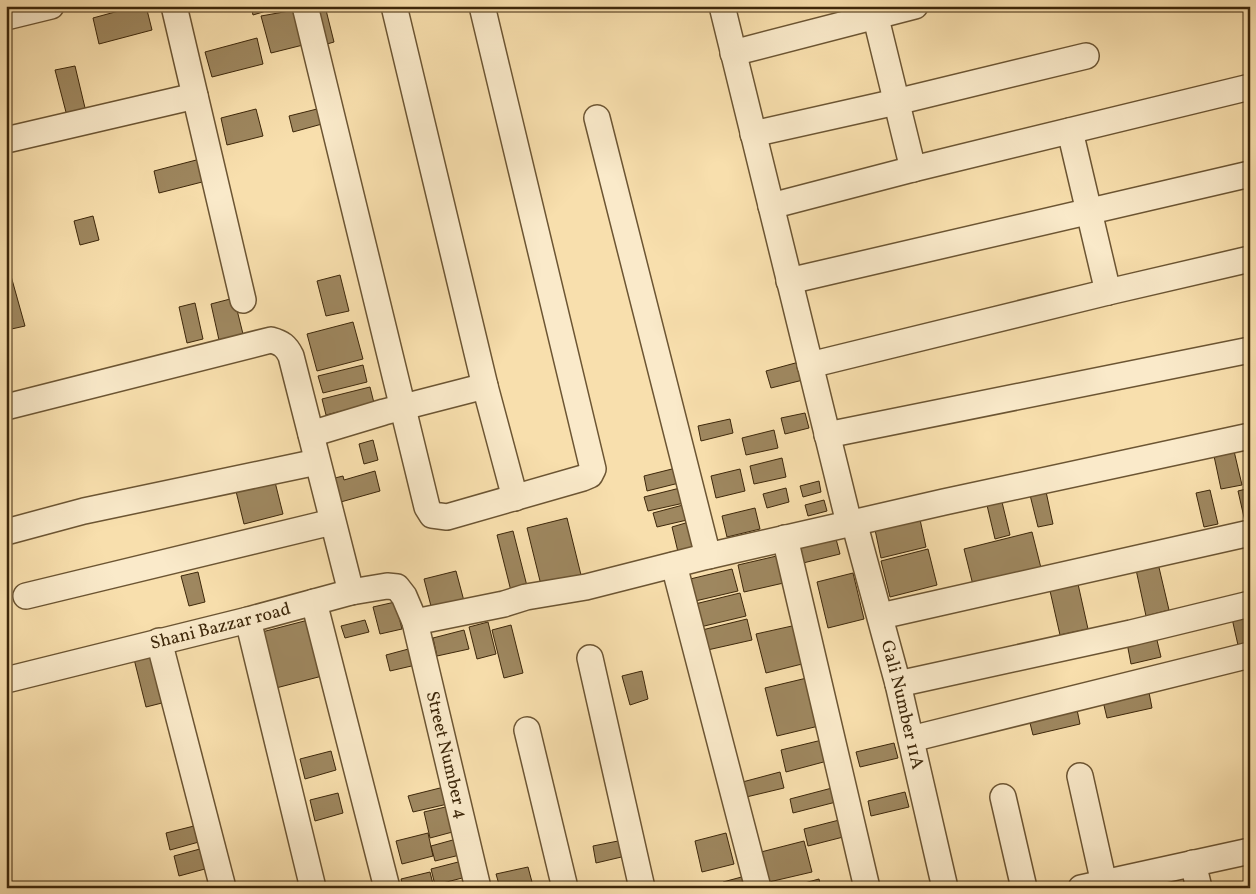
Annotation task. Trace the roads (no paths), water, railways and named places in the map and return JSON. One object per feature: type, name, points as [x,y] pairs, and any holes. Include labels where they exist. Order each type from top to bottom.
[{"type":"street","points":[[6,17],[52,6]]},
{"type":"street","points":[[174,6],[243,300]]},
{"type":"street","points":[[305,6],[427,507],[432,515],[448,517],[583,478],[590,475],[593,469],[482,6]]},
{"type":"street","points":[[394,6],[485,386],[515,498]]},
{"type":"street","name":"Gali Number 11A","points":[[722,6],[827,434],[881,616],[945,888]]},
{"type":"street","points":[[733,53],[874,12],[915,6]]},
{"type":"street","points":[[874,12],[913,169]]},
{"type":"street","points":[[754,134],[1086,56]]},
{"type":"street","points":[[771,206],[913,169],[1250,87]]},
{"type":"street","points":[[6,140],[195,96]]},
{"type":"street","points":[[597,118],[708,556]]},
{"type":"street","points":[[1070,131],[1087,211],[1108,292]]},
{"type":"street","points":[[789,281],[1250,174]]},
{"type":"street","points":[[810,365],[1250,259]]},
{"type":"street","points":[[6,407],[271,340],[281,343],[287,349],[311,434],[351,592]]},
{"type":"street","points":[[827,434],[1250,350]]},
{"type":"street","points":[[311,434],[384,412],[485,386]]},
{"type":"street","points":[[415,622],[504,604],[526,597],[586,586],[785,538],[1250,436]]},
{"type":"street","points":[[6,532],[84,511],[317,462]]},
{"type":"street","points":[[26,596],[332,522]]},
{"type":"street","points":[[881,616],[1250,533]]},
{"type":"street","points":[[785,538],[867,888]]},
{"type":"street","points":[[674,564],[758,888]]},
{"type":"street","name":"Shani Bazzar road","points":[[6,680],[248,620],[351,592],[387,586],[397,587],[404,596],[415,622]]},
{"type":"street","points":[[314,602],[387,888]]},
{"type":"street","points":[[898,684],[1131,633],[1250,604]]},
{"type":"street","points":[[248,620],[313,888]]},
{"type":"street","name":"Street Number 4","points":[[415,622],[478,888]]},
{"type":"street","points":[[159,641],[223,888]]},
{"type":"street","points":[[911,739],[1250,655]]},
{"type":"street","points":[[590,658],[642,888]]},
{"type":"street","points":[[527,730],[565,888]]},
{"type":"street","points":[[1080,776],[1097,886],[1250,851]]},
{"type":"street","points":[[1003,797],[1024,888]]},
{"type":"street","points":[[1193,863],[1199,888]]}]
